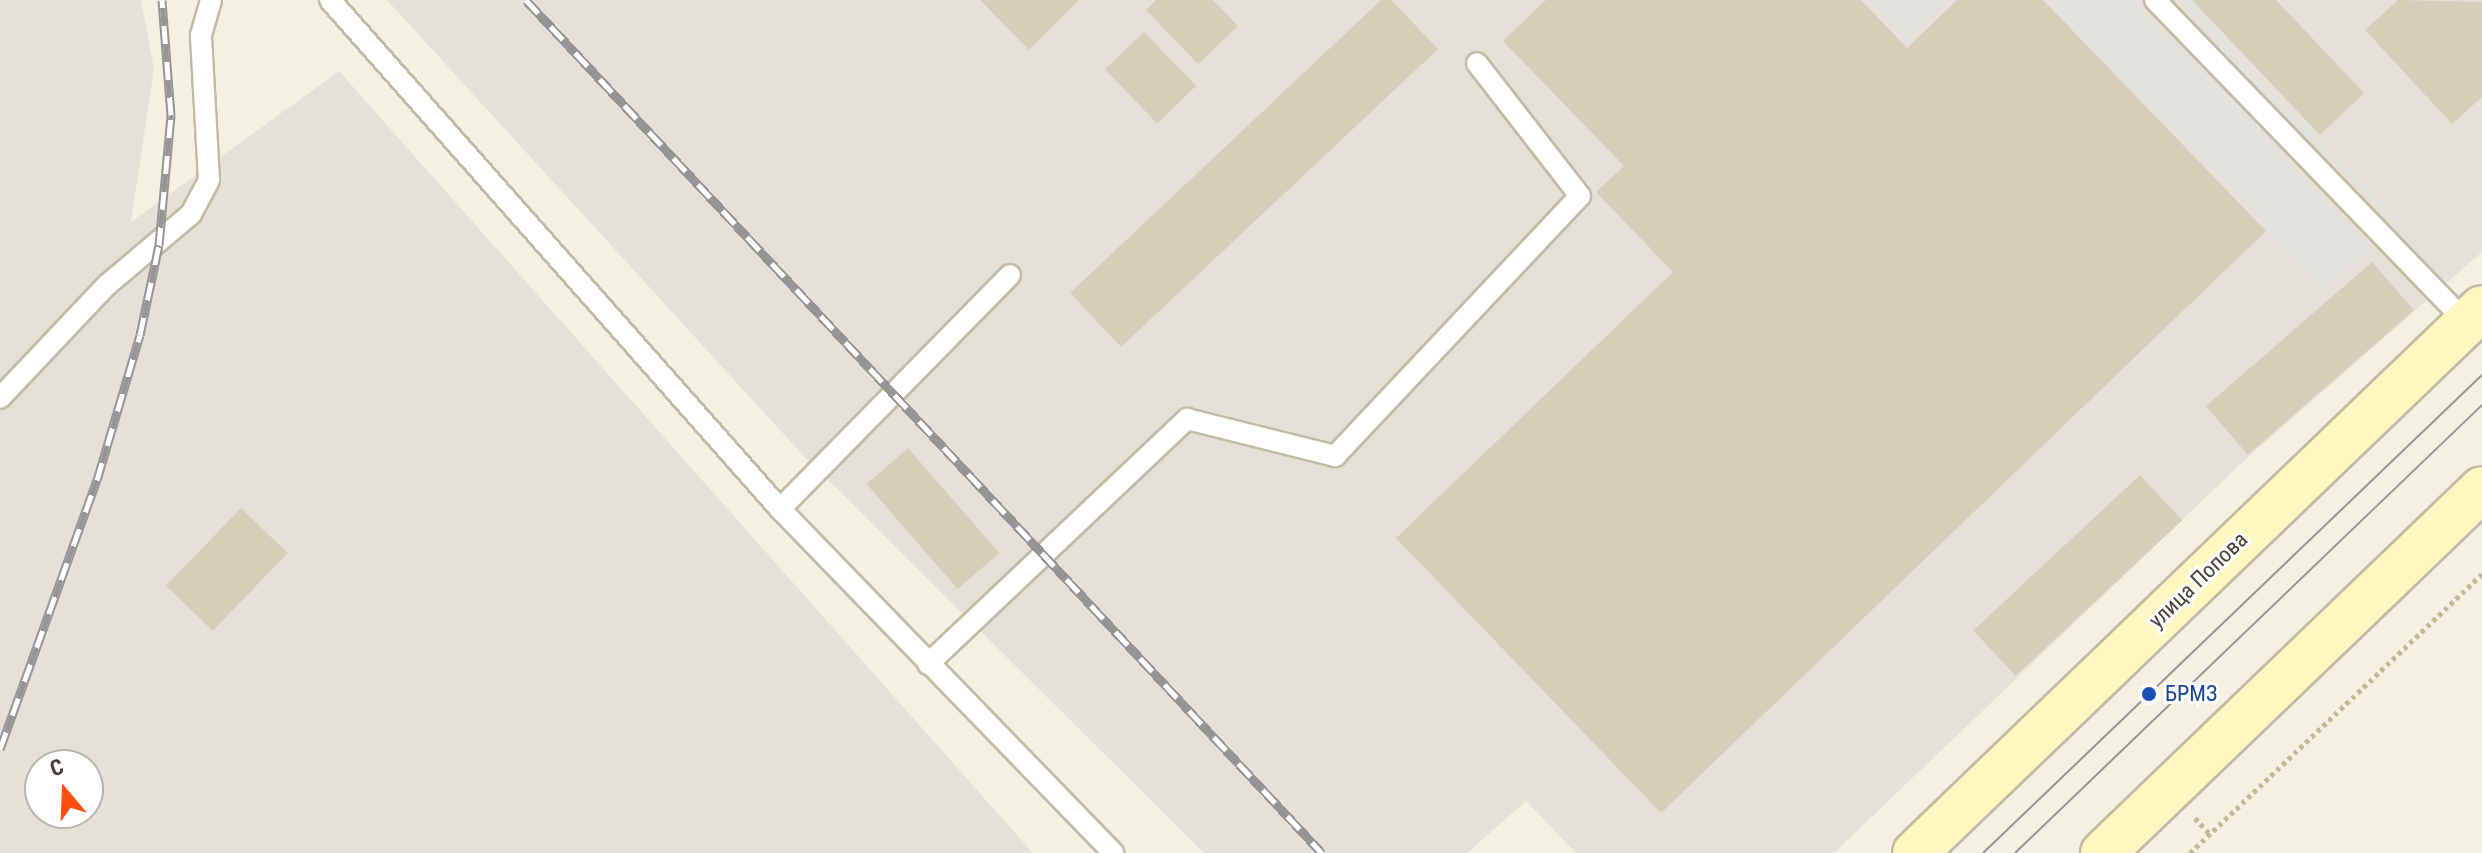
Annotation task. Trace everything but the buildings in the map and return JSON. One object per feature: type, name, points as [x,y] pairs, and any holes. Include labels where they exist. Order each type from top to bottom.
[{"type":"main road","name":"улица Попова","points":[[1915,853],[2474,315]]},
{"type":"main road","points":[[2103,853],[2482,489]]},
{"type":"lane","points":[[0,398],[107,285],[191,214],[209,180],[201,35],[211,0]]},
{"type":"lane","points":[[330,0],[780,509],[1113,853]]},
{"type":"lane","points":[[2155,0],[2474,315]]},
{"type":"lane","points":[[928,664],[1187,419],[1335,456],[1580,196],[1477,63]]},
{"type":"lane","points":[[780,509],[1010,275]]},
{"type":"path","points":[[2190,853],[2482,574]]},
{"type":"shaded area","points":[[0,0],[141,0],[154,69],[131,222],[339,71],[1033,853],[0,853]]},
{"type":"shaded area","points":[[387,0],[2482,0],[2482,252],[2249,456],[1834,853],[1576,853],[1526,801],[1467,853],[1204,853],[799,451]]},
{"type":"shaded area","points":[[1861,0],[1957,0],[1907,48]]},
{"type":"shaded area","points":[[2043,0],[2192,0],[2402,223],[2322,294]]},
{"type":"tram line","points":[[1983,853],[2482,375]]},
{"type":"tram line","points":[[2015,853],[2482,405]]},
{"type":"railway","points":[[0,749],[97,480],[140,335],[159,245],[171,115],[162,0]]},
{"type":"railway","points":[[526,0],[1322,853]]},
{"type":"place","name":"БРМЗ","points":[[2149,694]]}]
